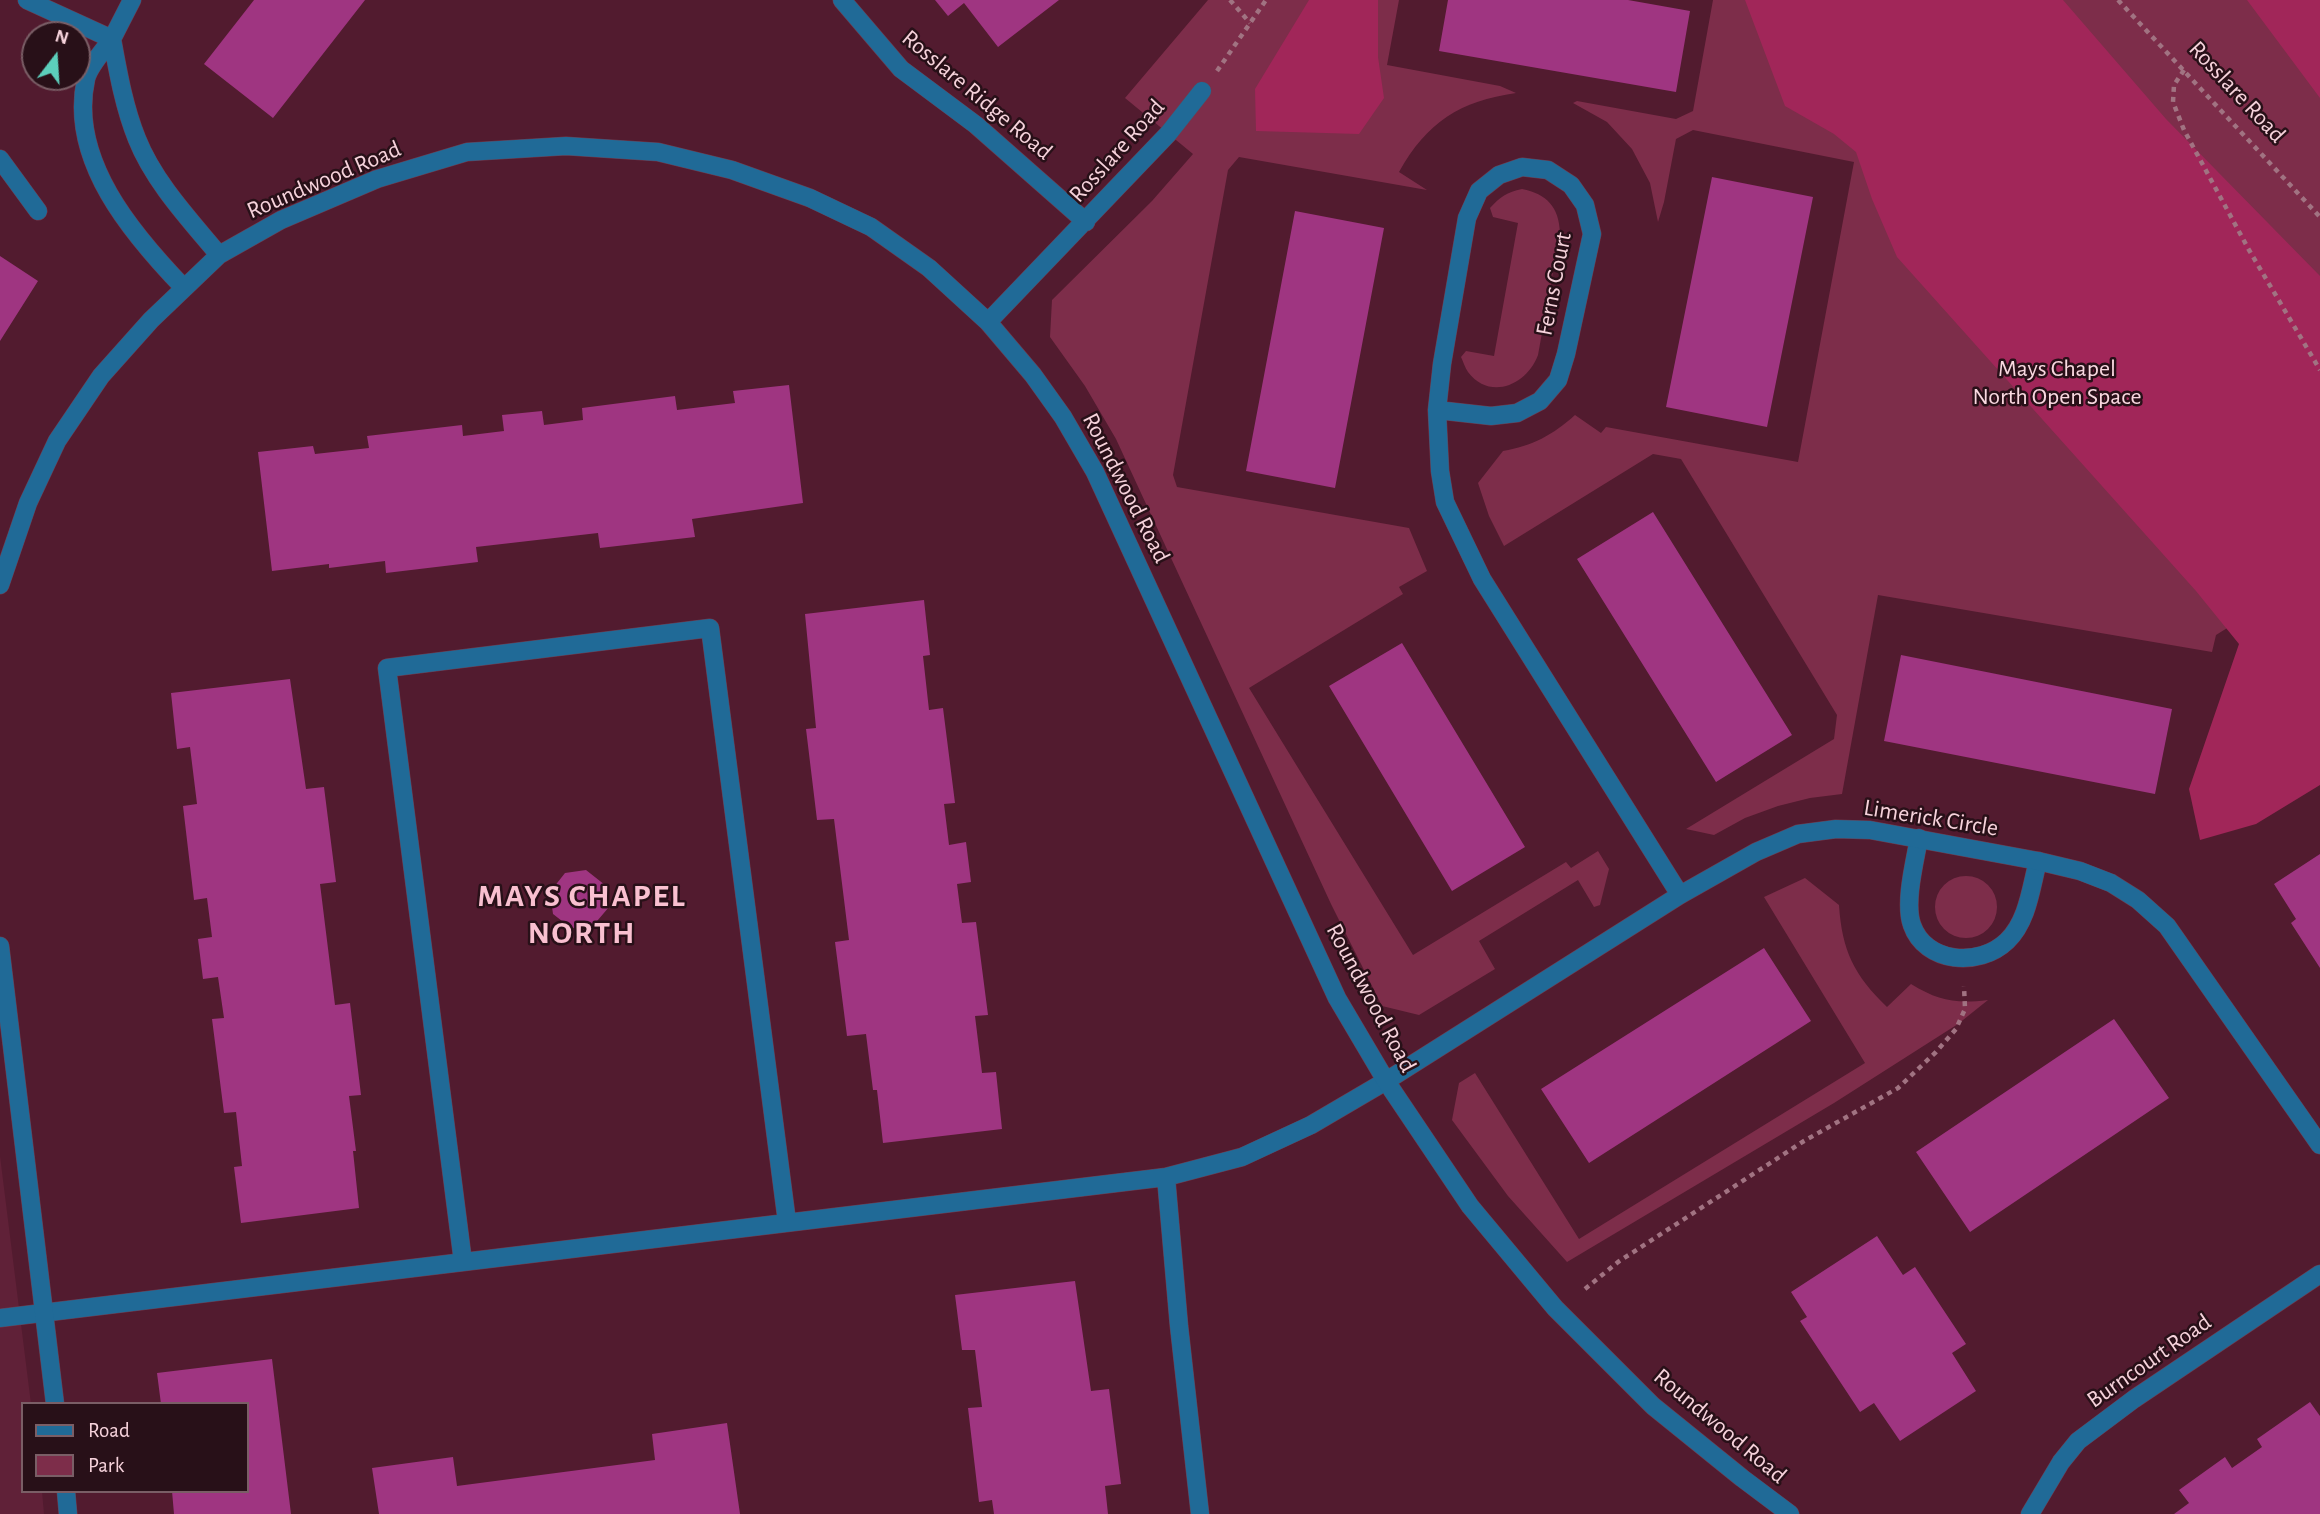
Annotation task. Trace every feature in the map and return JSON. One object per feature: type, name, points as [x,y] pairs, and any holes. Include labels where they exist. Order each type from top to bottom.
[{"type":"street","points":[[27,0],[112,39]]},
{"type":"street","points":[[132,0],[112,39],[86,77],[83,111],[87,141],[99,173],[118,209],[154,257],[184,288]]},
{"type":"street","name":"Rosslare Ridge Road","points":[[842,0],[901,69],[976,125],[1086,222]]},
{"type":"street","points":[[112,39],[121,85],[138,141],[158,177],[219,255]]},
{"type":"street","name":"Rosslare Road","points":[[988,322],[1168,134],[1202,92]]},
{"type":"street","name":"Roundwood Road","points":[[0,585],[28,503],[57,441],[101,376],[151,320],[219,255],[281,220],[377,179],[467,152],[566,146],[658,152],[732,170],[810,198],[871,227],[929,268],[988,322],[1033,375],[1063,417],[1095,472],[1337,998],[1386,1081],[1469,1206],[1555,1308],[1653,1406],[1790,1514]]},
{"type":"street","points":[[0,159],[38,211]]},
{"type":"street","name":"Ferns Court","points":[[1437,410],[1490,416],[1517,413],[1540,401],[1558,380],[1592,233],[1585,205],[1571,185],[1548,170],[1522,167],[1499,175],[1479,191],[1467,218],[1442,364],[1437,410],[1440,471],[1445,502],[1482,579],[1680,895]]},
{"type":"street","points":[[463,1262],[387,668],[710,628],[787,1222]]},
{"type":"street","name":"Limerick Circle","points":[[0,1318],[1166,1177],[1242,1157],[1311,1125],[1386,1081],[1680,895],[1756,852],[1798,834],[1836,828],[1919,838],[2080,871],[2111,883],[2138,900],[2167,926],[2320,1144]]},
{"type":"street","points":[[1919,838],[1910,900],[1911,922],[1920,942],[1939,954],[1963,959],[1986,954],[2007,941],[2024,916],[2038,861]]},
{"type":"street","points":[[0,946],[55,1402]]},
{"type":"street","points":[[1166,1177],[1200,1514]]},
{"type":"street","name":"Burncourt Road","points":[[2030,1514],[2061,1462],[2078,1441],[2134,1399],[2320,1274]]},
{"type":"street","points":[[66,1493],[68,1514]]},
{"type":"path","points":[[1230,0],[1250,23]]},
{"type":"path","points":[[1202,92],[1266,0]]},
{"type":"path","name":"Rosslare Road","points":[[2118,0],[2320,216]]},
{"type":"path","points":[[2184,70],[2174,85],[2173,102],[2183,131],[2320,370]]},
{"type":"path","points":[[1585,1289],[1618,1262],[1804,1141],[1898,1088],[1956,1030],[1965,1009],[1963,959]]},
{"type":"shaded area","points":[[0,1156],[31,1402],[21,1402],[21,1493],[42,1493],[44,1514],[0,1514]]},
{"type":"green space","points":[[1208,0],[1399,0],[1387,65],[1500,86],[1516,93],[1462,108],[1434,127],[1421,140],[1399,172],[1427,190],[1239,157],[1228,170],[1173,475],[1177,487],[1409,528],[1427,571],[1399,587],[1403,594],[1249,688],[1413,955],[1566,862],[1571,868],[1598,851],[1609,869],[1600,905],[1594,907],[1578,880],[1479,941],[1495,969],[1419,1015],[1382,1006],[1331,904],[1116,439],[1085,386],[1050,337],[1052,300],[1152,201],[1193,154],[1125,98]]},
{"type":"green space","points":[[1309,0],[1378,0],[1378,57],[1384,98],[1359,134],[1256,131],[1255,89]]},
{"type":"green space","name":"Mays Chapel North Open Space","points":[[1713,0],[2320,0],[2320,570],[2216,635],[2212,652],[1878,595],[1842,794],[1778,806],[1745,818],[1714,835],[1686,829],[1834,739],[1837,715],[1681,459],[1653,454],[1504,546],[1489,516],[1478,483],[1503,451],[1542,439],[1575,415],[1601,433],[1606,427],[1798,462],[1854,162],[1693,130],[1676,139],[1658,222],[1650,183],[1632,149],[1607,122],[1573,103],[1577,101],[1676,119],[1693,111]]},
{"type":"green space","name":"Mays Chapel North Open Space","points":[[1745,0],[2063,0],[2166,119],[2320,276],[2320,785],[2256,824],[2200,840],[2189,789],[2239,644],[2196,591],[1897,257],[1872,199],[1856,152],[1834,134],[1785,106]]},
{"type":"green space","points":[[2247,0],[2320,0],[2320,98]]},
{"type":"green space","points":[[1522,189],[1538,194],[1550,203],[1557,216],[1560,233],[1538,355],[1533,366],[1517,381],[1507,386],[1487,386],[1468,372],[1461,357],[1466,351],[1494,356],[1518,223],[1493,217],[1490,208],[1504,196]]},
{"type":"green space","points":[[1966,876],[1978,878],[1988,885],[1995,895],[1995,919],[1988,929],[1978,936],[1966,938],[1954,936],[1944,929],[1937,919],[1935,907],[1937,895],[1944,885],[1954,878]]},
{"type":"green space","points":[[1805,878],[1839,905],[1843,936],[1852,961],[1866,984],[1887,1007],[1911,984],[1948,1000],[1988,1000],[1958,1024],[1834,1103],[1567,1262],[1508,1196],[1452,1120],[1459,1083],[1475,1073],[1579,1239],[1865,1063],[1764,897]]},
{"type":"building","points":[[254,0],[365,0],[273,118],[204,64]]},
{"type":"building","points":[[935,0],[1059,0],[998,47],[964,3],[948,16]]},
{"type":"building","points":[[1448,0],[1628,0],[1690,11],[1676,92],[1439,51]]},
{"type":"building","points":[[1712,177],[1813,197],[1767,427],[1666,407]]},
{"type":"building","points":[[1295,211],[1384,228],[1335,488],[1246,471]]},
{"type":"building","points":[[0,256],[38,281],[0,341]]},
{"type":"building","points":[[789,385],[803,503],[692,519],[695,537],[600,548],[598,533],[476,547],[478,562],[386,573],[385,561],[272,571],[258,452],[313,446],[315,454],[369,448],[367,436],[462,425],[463,436],[504,431],[502,415],[542,411],[544,425],[583,420],[582,408],[675,396],[677,410],[735,403],[733,391]]},
{"type":"building","points":[[1653,512],[1792,735],[1716,782],[1577,559]]},
{"type":"building","points":[[924,600],[930,655],[923,656],[929,710],[943,708],[955,803],[944,804],[949,845],[966,842],[971,882],[957,884],[962,923],[976,922],[988,1015],[975,1016],[982,1073],[996,1072],[1002,1129],[883,1143],[877,1090],[873,1090],[866,1034],[847,1036],[835,942],[849,940],[834,819],[817,820],[806,729],[816,728],[805,614]]},
{"type":"building","points":[[1402,643],[1525,847],[1452,891],[1329,686]]},
{"type":"building","points":[[1901,655],[2172,709],[2155,794],[1884,741]]},
{"type":"building","points":[[290,679],[306,789],[324,787],[336,882],[320,884],[335,1005],[350,1003],[361,1095],[349,1096],[359,1208],[241,1223],[234,1167],[242,1166],[236,1112],[224,1113],[212,1019],[224,1018],[218,977],[203,979],[198,939],[212,937],[207,898],[194,900],[183,806],[197,804],[190,747],[177,749],[171,693]]},
{"type":"building","points":[[2320,854],[2320,968],[2291,923],[2296,919],[2274,884]]},
{"type":"building","points":[[586,870],[605,885],[609,907],[592,927],[571,928],[553,914],[550,892],[565,873]]},
{"type":"building","points":[[1764,948],[1811,1021],[1589,1163],[1541,1089]]},
{"type":"building","points":[[2114,1019],[2169,1098],[1970,1232],[1916,1152]]},
{"type":"building","points":[[1877,1236],[1903,1275],[1915,1267],[1966,1344],[1952,1353],[1976,1391],[1900,1441],[1874,1403],[1860,1412],[1800,1321],[1807,1317],[1791,1292]]},
{"type":"building","points":[[1075,1281],[1091,1391],[1109,1389],[1121,1484],[1105,1486],[1108,1514],[994,1514],[992,1500],[979,1502],[968,1408],[982,1407],[975,1350],[962,1350],[955,1295]]},
{"type":"building","points":[[272,1359],[291,1514],[174,1514],[172,1493],[248,1493],[248,1402],[161,1402],[157,1373]]},
{"type":"building","points":[[2310,1402],[2320,1416],[2320,1514],[2174,1514],[2189,1503],[2179,1490],[2225,1457],[2232,1468],[2262,1447],[2257,1439]]},
{"type":"building","points":[[727,1423],[740,1514],[379,1514],[372,1468],[453,1457],[457,1486],[655,1460],[652,1434]]},
{"type":"district","name":"MAYS CHAPEL NORTH","points":[[582,914]]}]
